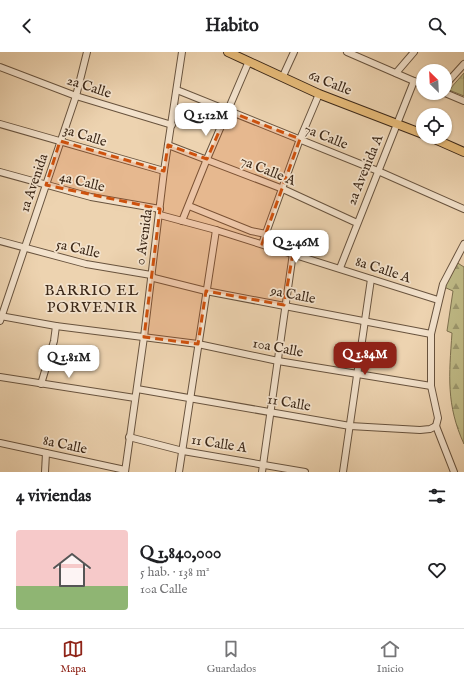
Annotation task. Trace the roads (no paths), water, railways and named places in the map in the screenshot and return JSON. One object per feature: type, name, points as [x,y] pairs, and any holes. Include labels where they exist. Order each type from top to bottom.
[{"type":"main road","name":"6a Calle","points":[[228,52],[283,76],[319,94],[416,131]]},
{"type":"main road","points":[[446,144],[464,152]]},
{"type":"street","name":"1a Avenida","points":[[1,318],[76,96],[87,52]]},
{"type":"street","name":"0 Avenida","points":[[125,471],[144,337],[164,171],[182,52]]},
{"type":"street","points":[[283,76],[294,52]]},
{"type":"street","points":[[348,52],[414,81]]},
{"type":"street","points":[[396,73],[414,52]]},
{"type":"street","points":[[182,221],[249,62]]},
{"type":"street","points":[[452,77],[464,64]]},
{"type":"street","name":"2a Calle","points":[[0,67],[76,96],[172,126]]},
{"type":"street","name":"2a Avenida A","points":[[340,268],[414,81]]},
{"type":"street","name":"7a Calle","points":[[177,90],[378,171],[464,209]]},
{"type":"street","points":[[262,244],[283,190],[300,139],[319,94]]},
{"type":"street","points":[[452,96],[464,102]]},
{"type":"street","name":"3a Calle","points":[[0,124],[164,171]]},
{"type":"street","name":"7a Calle A","points":[[168,144],[283,190],[357,223]]},
{"type":"street","name":"4a Calle","points":[[0,173],[160,212]]},
{"type":"street","points":[[189,206],[252,231],[266,234]]},
{"type":"street","name":"8a Calle A","points":[[160,212],[182,221],[293,253],[438,300]]},
{"type":"street","points":[[179,472],[192,398],[198,344],[216,230]]},
{"type":"street","name":"5a Calle","points":[[0,241],[86,264],[151,275]]},
{"type":"street","points":[[454,472],[436,426],[438,418],[431,386],[431,334],[443,284],[464,244]]},
{"type":"street","points":[[262,472],[278,361],[284,305],[293,253]]},
{"type":"street","name":"9a Calle","points":[[151,275],[154,278],[206,291],[431,334]]},
{"type":"street","points":[[344,472],[356,374],[371,279]]},
{"type":"street","points":[[1,318],[144,337]]},
{"type":"street","points":[[41,384],[54,341],[56,326]]},
{"type":"street","name":"10a Calle","points":[[144,337],[198,344],[278,361],[431,386]]},
{"type":"street","points":[[0,377],[135,398]]},
{"type":"street","name":"11 Calle","points":[[137,389],[350,426],[420,430],[430,430],[436,426]]},
{"type":"street","name":"11 Calle A","points":[[129,437],[183,451],[305,472]]},
{"type":"street","name":"8a Calle","points":[[0,443],[125,471]]},
{"type":"street","points":[[45,472],[46,453]]},
{"type":"district","name":"BARRIO EL PORVENIR","points":[[92,298]]}]
